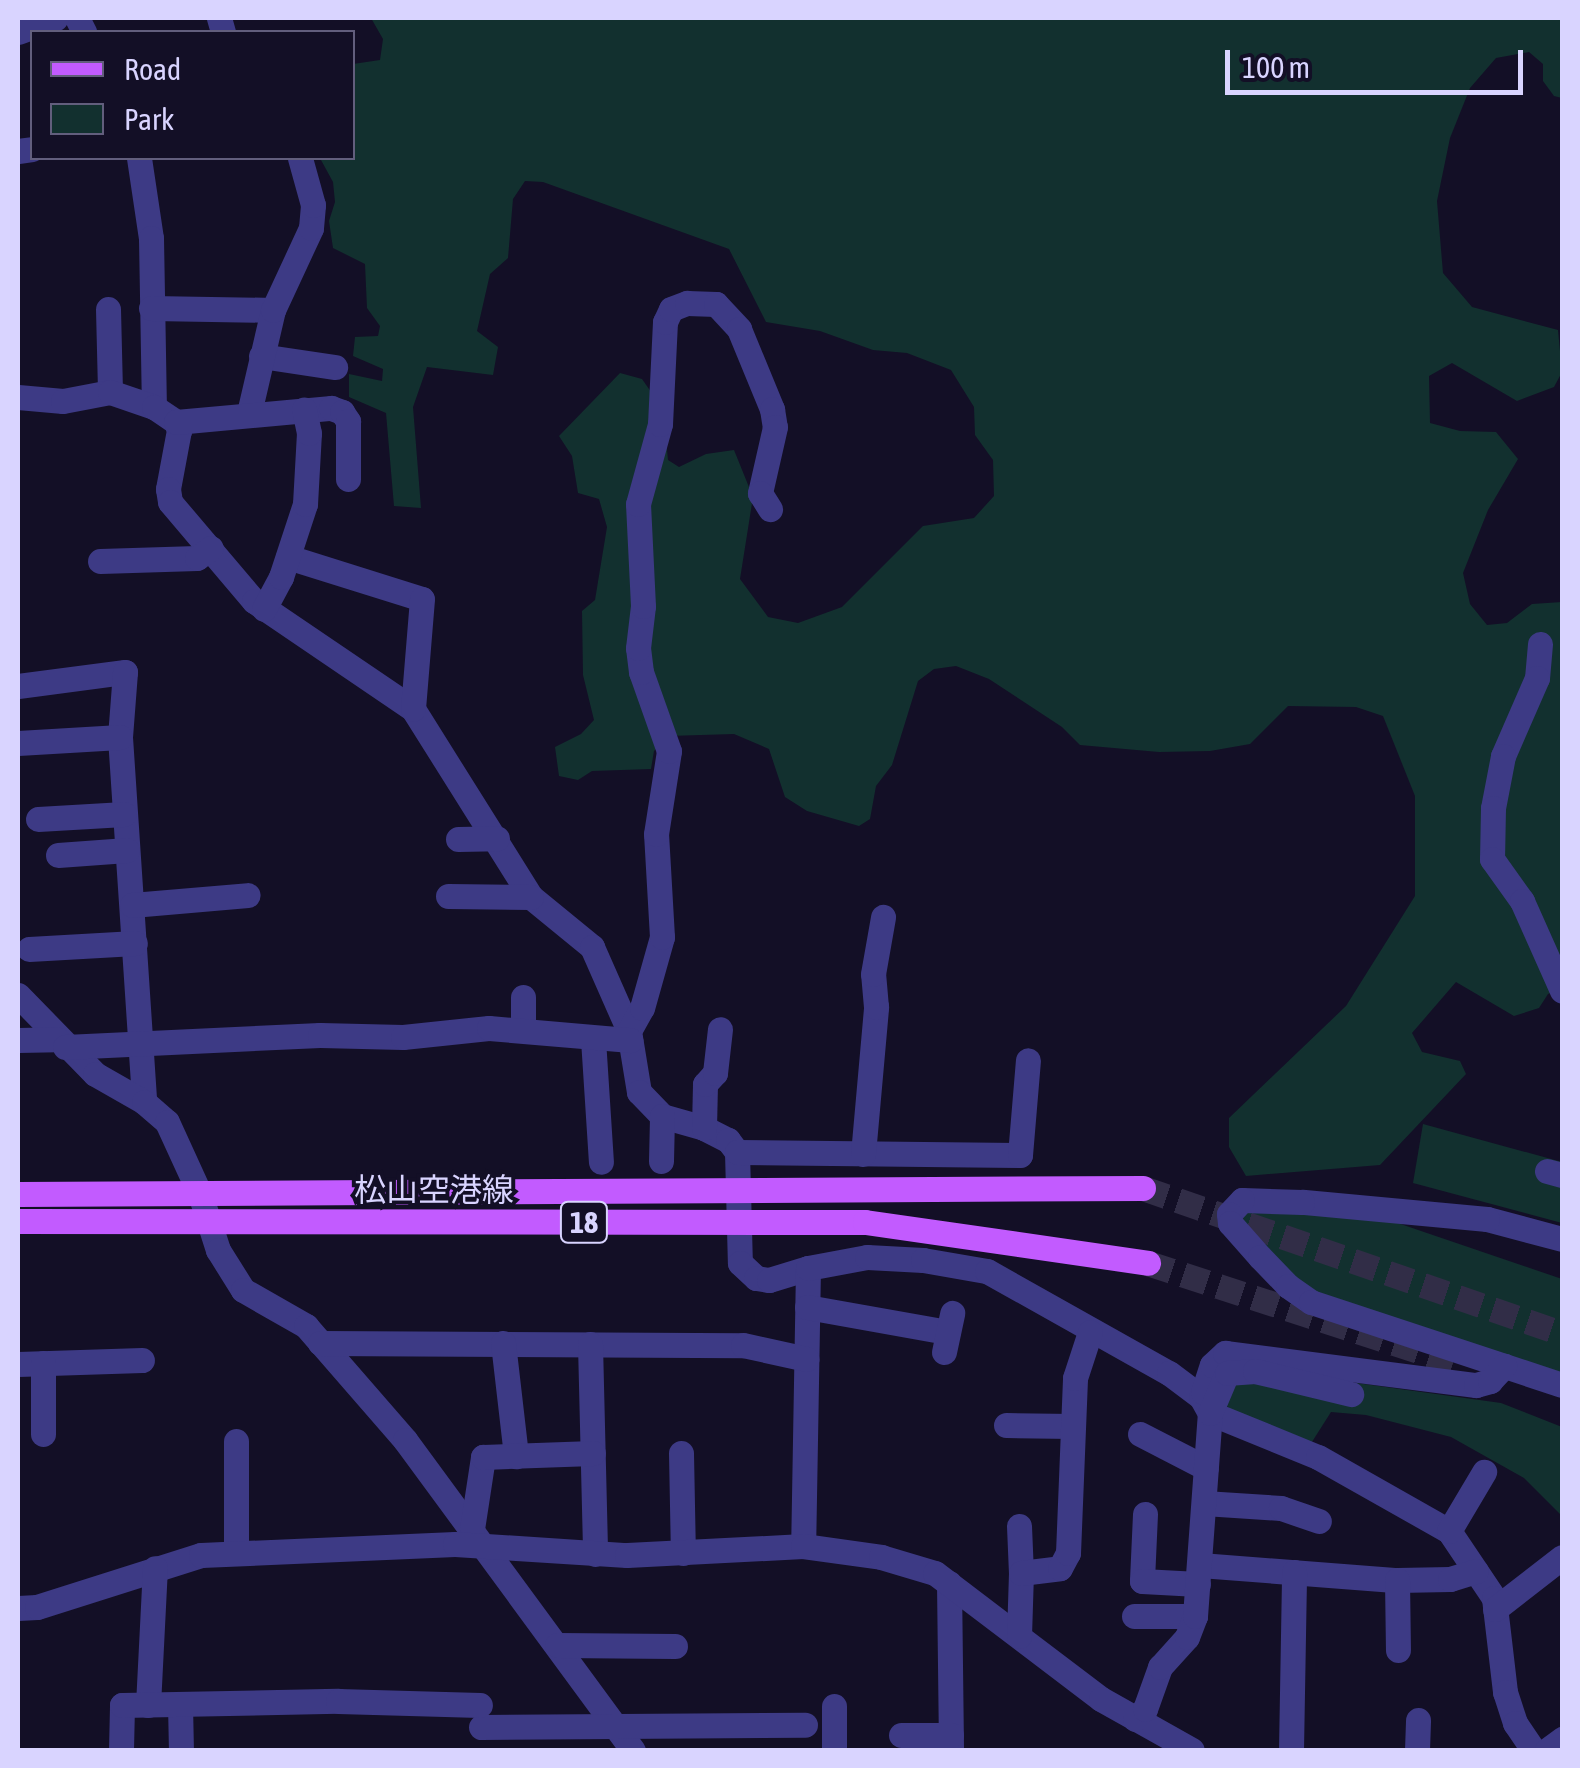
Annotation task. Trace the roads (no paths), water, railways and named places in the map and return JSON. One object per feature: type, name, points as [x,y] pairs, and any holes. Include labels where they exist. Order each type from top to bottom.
[{"type":"main road","name":"松山空港線","points":[[18,1194],[1143,1188]]},
{"type":"main road","name":"松山空港線","points":[[18,1221],[865,1222],[1148,1263]]},
{"type":"street","points":[[18,32],[56,18]]},
{"type":"street","points":[[140,160],[148,200],[154,406]]},
{"type":"street","points":[[250,413],[250,401],[259,387],[261,356],[273,310],[311,228],[313,205],[301,160]]},
{"type":"street","points":[[629,1035],[642,1008],[662,936],[656,834],[669,751],[638,648],[643,568],[638,504],[660,424],[665,322],[671,310],[686,303],[716,304],[739,329],[772,408],[775,428],[760,493],[770,509]]},
{"type":"street","points":[[151,308],[273,310]]},
{"type":"street","points":[[108,309],[110,392]]},
{"type":"street","points":[[261,356],[336,367]]},
{"type":"street","points":[[18,397],[63,400],[110,392],[154,406],[176,422],[179,430],[170,502],[264,609],[413,709],[532,897],[592,947],[629,1035],[634,1082],[662,1116],[704,1128],[728,1140],[737,1152],[740,1262],[756,1278],[768,1280],[867,1257],[969,1265],[1002,1278],[1090,1332],[1169,1372],[1206,1405],[1318,1457],[1449,1531],[1489,1588],[1504,1692],[1515,1724],[1533,1750]]},
{"type":"street","points":[[264,609],[288,557],[305,504],[309,433],[304,410]]},
{"type":"street","points":[[176,422],[250,413],[342,412],[348,421],[348,479]]},
{"type":"street","points":[[100,560],[197,558],[211,548]]},
{"type":"street","points":[[288,557],[422,599],[413,709]]},
{"type":"street","points":[[1540,644],[1538,678],[1503,756],[1494,808],[1492,860],[1522,901],[1562,991]]},
{"type":"street","points":[[18,686],[125,672],[120,736],[144,1042],[144,1102]]},
{"type":"street","points":[[18,743],[120,736]]},
{"type":"street","points":[[38,819],[124,814]]},
{"type":"street","points":[[458,838],[497,838]]},
{"type":"street","points":[[58,855],[127,850]]},
{"type":"street","points":[[132,905],[248,895]]},
{"type":"street","points":[[448,896],[532,897]]},
{"type":"street","points":[[863,1154],[876,1006],[873,974],[883,918]]},
{"type":"street","points":[[30,948],[135,943]]},
{"type":"street","points":[[18,994],[94,1074],[144,1102],[167,1122],[200,1194],[208,1224],[242,1290],[306,1326],[405,1440],[633,1750]]},
{"type":"street","points":[[523,996],[524,1029]]},
{"type":"street","points":[[18,1040],[61,1043],[402,1037],[524,1029],[593,1039],[629,1035]]},
{"type":"street","points":[[704,1128],[705,1084],[715,1073],[720,1029]]},
{"type":"street","points":[[593,1039],[600,1162]]},
{"type":"street","points":[[737,1152],[1020,1155],[1028,1060]]},
{"type":"street","points":[[661,1161],[662,1116]]},
{"type":"street","points":[[1562,1239],[1486,1219],[1254,1198],[1233,1205],[1230,1223],[1288,1286],[1311,1302],[1562,1385]]},
{"type":"street","points":[[803,1546],[808,1268]]},
{"type":"street","points":[[807,1307],[948,1333]]},
{"type":"street","points":[[1021,1573],[1065,1564],[1075,1378],[1090,1332]]},
{"type":"street","points":[[320,1343],[743,1345],[806,1359]]},
{"type":"street","points":[[504,1344],[516,1456]]},
{"type":"street","points":[[590,1344],[595,1554]]},
{"type":"street","points":[[1148,1734],[1144,1709],[1160,1668],[1188,1637],[1196,1616],[1206,1405],[1212,1365],[1225,1354],[1476,1384],[1490,1381],[1504,1366]]},
{"type":"street","points":[[43,1434],[30,1363],[142,1360]]},
{"type":"street","points":[[1206,1405],[1227,1373],[1238,1369],[1333,1387],[1350,1394]]},
{"type":"street","points":[[1006,1424],[1072,1426]]},
{"type":"street","points":[[1140,1434],[1206,1468]]},
{"type":"street","points":[[236,1440],[236,1553]]},
{"type":"street","points":[[479,1538],[483,1458],[593,1453]]},
{"type":"street","points":[[681,1454],[683,1554]]},
{"type":"street","points":[[1449,1531],[1484,1472]]},
{"type":"street","points":[[1204,1504],[1282,1508],[1319,1521]]},
{"type":"street","points":[[1146,1514],[1142,1581],[1294,1572],[1397,1580],[1450,1579],[1476,1571]]},
{"type":"street","points":[[1018,1526],[1018,1636]]},
{"type":"street","points":[[18,1608],[38,1606],[180,1558],[236,1553],[455,1544],[479,1538],[595,1554],[683,1554],[803,1546],[908,1562],[950,1583],[1148,1734],[1192,1750]]},
{"type":"street","points":[[1495,1609],[1562,1557]]},
{"type":"street","points":[[148,1705],[155,1568]]},
{"type":"street","points":[[1291,1750],[1294,1572]]},
{"type":"street","points":[[1397,1580],[1398,1650]]},
{"type":"street","points":[[901,1735],[951,1743],[950,1583]]},
{"type":"street","points":[[1134,1616],[1196,1616]]},
{"type":"street","points":[[557,1645],[676,1646]]},
{"type":"street","points":[[121,1750],[122,1705],[338,1701],[614,1725],[731,1716],[805,1726]]},
{"type":"street","points":[[180,1704],[181,1750]]},
{"type":"street","points":[[834,1706],[834,1750]]},
{"type":"street","points":[[1417,1750],[1418,1720]]},
{"type":"street","points":[[1547,1750],[1562,1739]]},
{"type":"tunnel","points":[[1143,1188],[1562,1333]]},
{"type":"tunnel","points":[[1148,1263],[1453,1362]]}]
